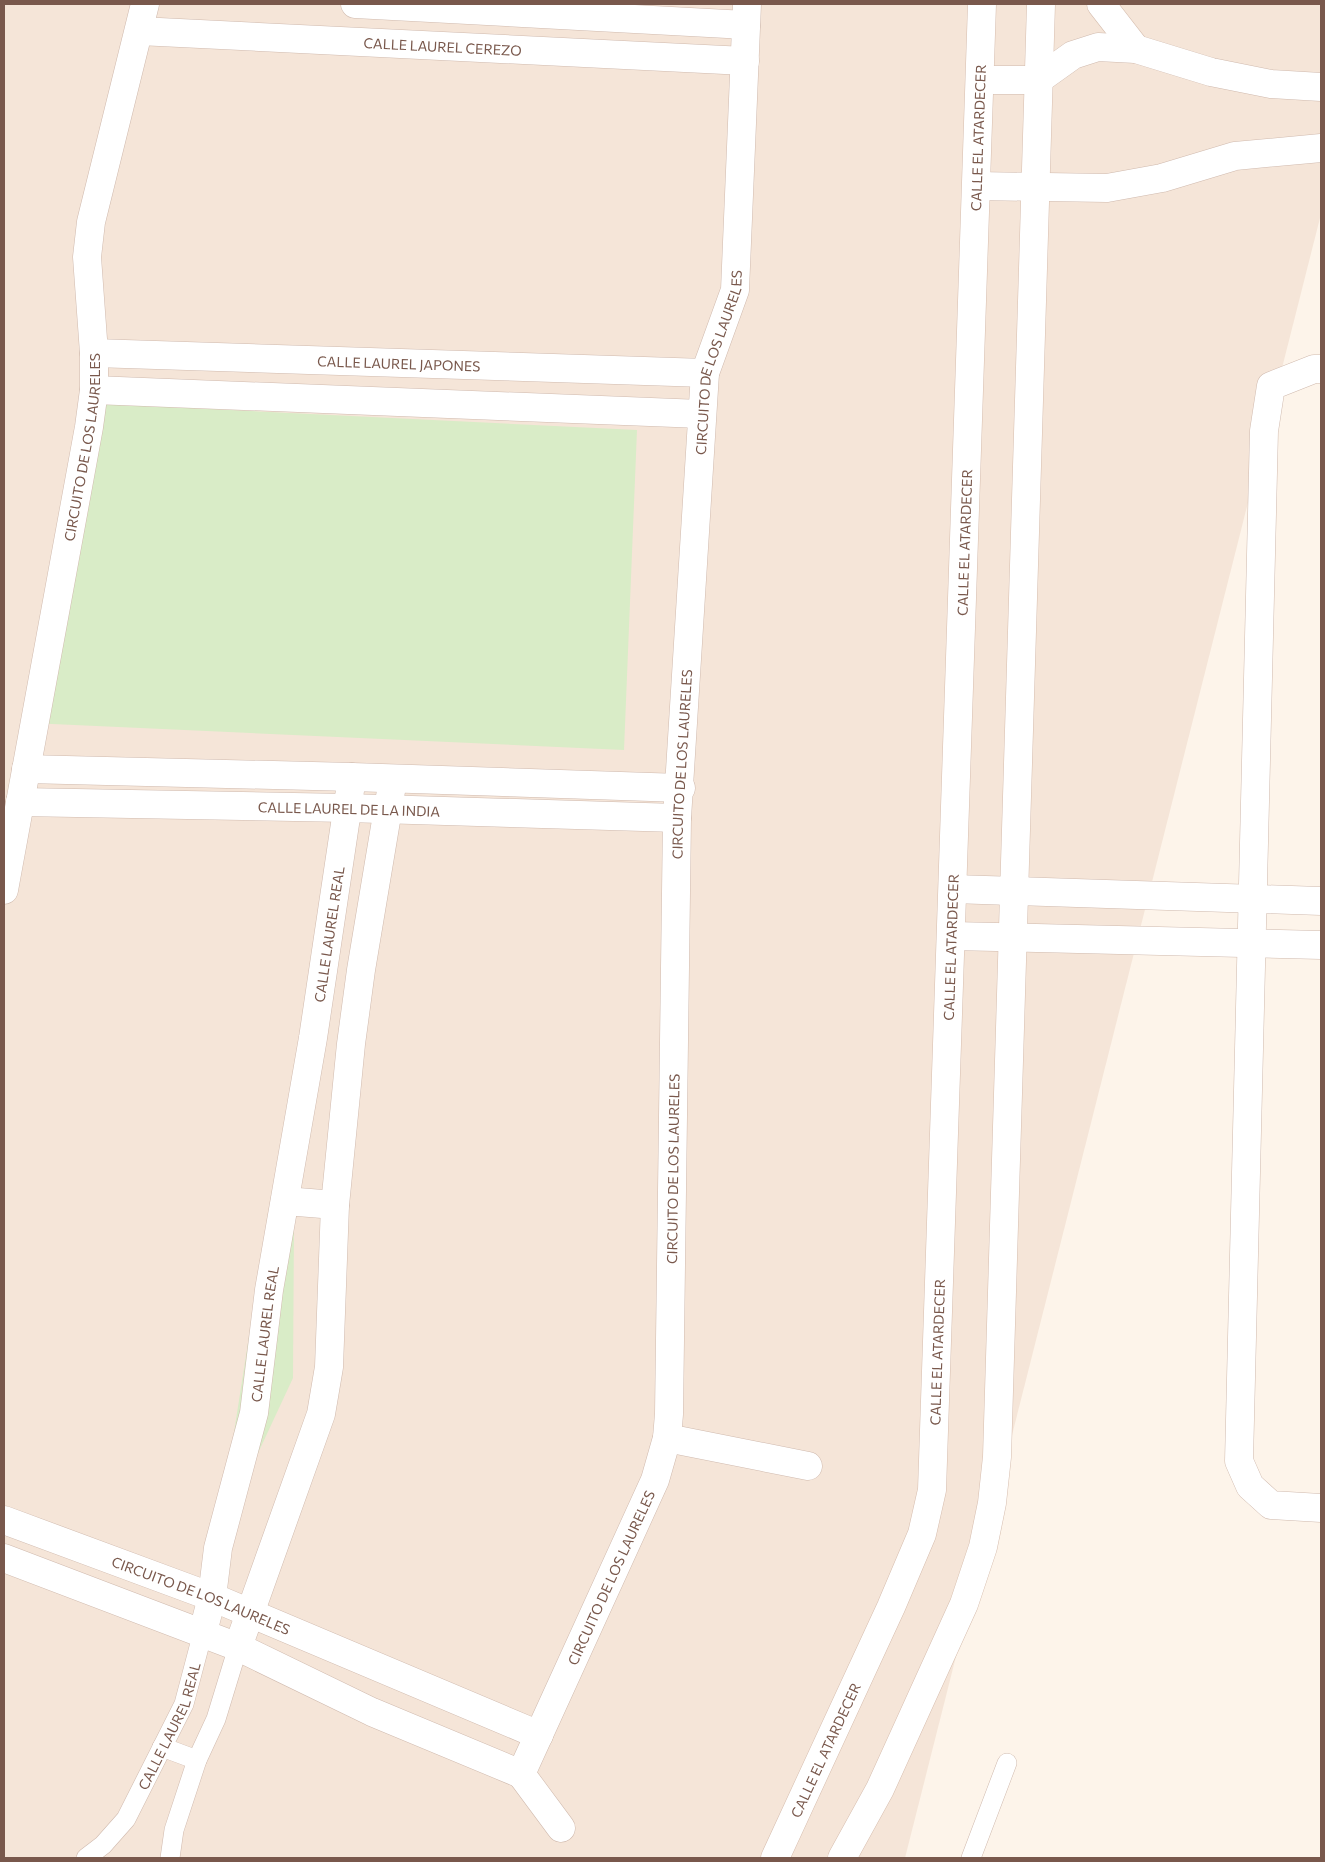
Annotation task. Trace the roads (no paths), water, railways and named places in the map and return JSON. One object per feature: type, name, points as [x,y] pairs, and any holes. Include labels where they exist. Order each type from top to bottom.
[{"type":"street","name":"CIRCUITO DE LOS LAURELES","points":[[4,890],[88,437],[94,390],[94,353],[87,257],[91,222],[145,4]]},
{"type":"street","points":[[355,4],[440,8],[746,14]]},
{"type":"street","name":"CALLE EL ATARDECER","points":[[775,1858],[891,1607],[922,1534],[932,1490],[954,889],[982,4]]},
{"type":"street","points":[[842,1858],[880,1789],[964,1604],[983,1547],[992,1502],[997,1457],[1041,4]]},
{"type":"street","points":[[1101,4],[1136,48]]},
{"type":"street","points":[[440,8],[440,46]]},
{"type":"street","name":"CIRCUITO DE LOS LAURELES","points":[[4,1520],[212,1597],[540,1735],[655,1480],[667,1438],[669,1414],[678,818],[705,373],[735,290],[746,14]]},
{"type":"street","name":"CALLE LAUREL CEREZO","points":[[139,30],[745,61]]},
{"type":"street","points":[[980,80],[1038,80],[1073,55],[1098,47],[1136,48],[1211,72],[1271,84],[1321,87]]},
{"type":"street","points":[[976,186],[1107,188],[1162,178],[1235,156],[1321,148]]},
{"type":"street","name":"CALLE LAUREL JAPONES","points":[[94,353],[705,373]]},
{"type":"street","points":[[394,402],[397,364]]},
{"type":"street","points":[[1321,370],[1314,369],[1271,386],[1264,431],[1239,1460],[1250,1486],[1271,1505],[1321,1508]]},
{"type":"street","points":[[94,390],[702,414]]},
{"type":"street","points":[[26,769],[681,788]]},
{"type":"street","name":"CALLE LAUREL REAL","points":[[203,1632],[212,1597],[218,1548],[254,1413],[270,1290],[313,1038],[352,777]]},
{"type":"street","points":[[238,1647],[321,1414],[324,1399],[329,1366],[335,1205],[356,1006],[393,779]]},
{"type":"street","name":"CALLE LAUREL DE LA INDIA","points":[[20,802],[347,808],[678,818]]},
{"type":"street","points":[[954,889],[1321,901]]},
{"type":"street","points":[[952,936],[1321,945]]},
{"type":"street","points":[[285,1201],[335,1205]]},
{"type":"street","points":[[667,1438],[808,1466]]},
{"type":"street","points":[[4,1558],[203,1632],[372,1712],[521,1774],[562,1828]]},
{"type":"street","points":[[521,1774],[540,1735]]},
{"type":"lane","name":"CALLE LAUREL REAL","points":[[86,1858],[103,1844],[126,1819],[184,1704],[203,1632]]},
{"type":"lane","points":[[170,1858],[174,1830],[197,1760],[216,1719],[238,1647]]},
{"type":"lane","points":[[162,1747],[197,1760]]},
{"type":"lane","points":[[971,1858],[1007,1763]]}]
